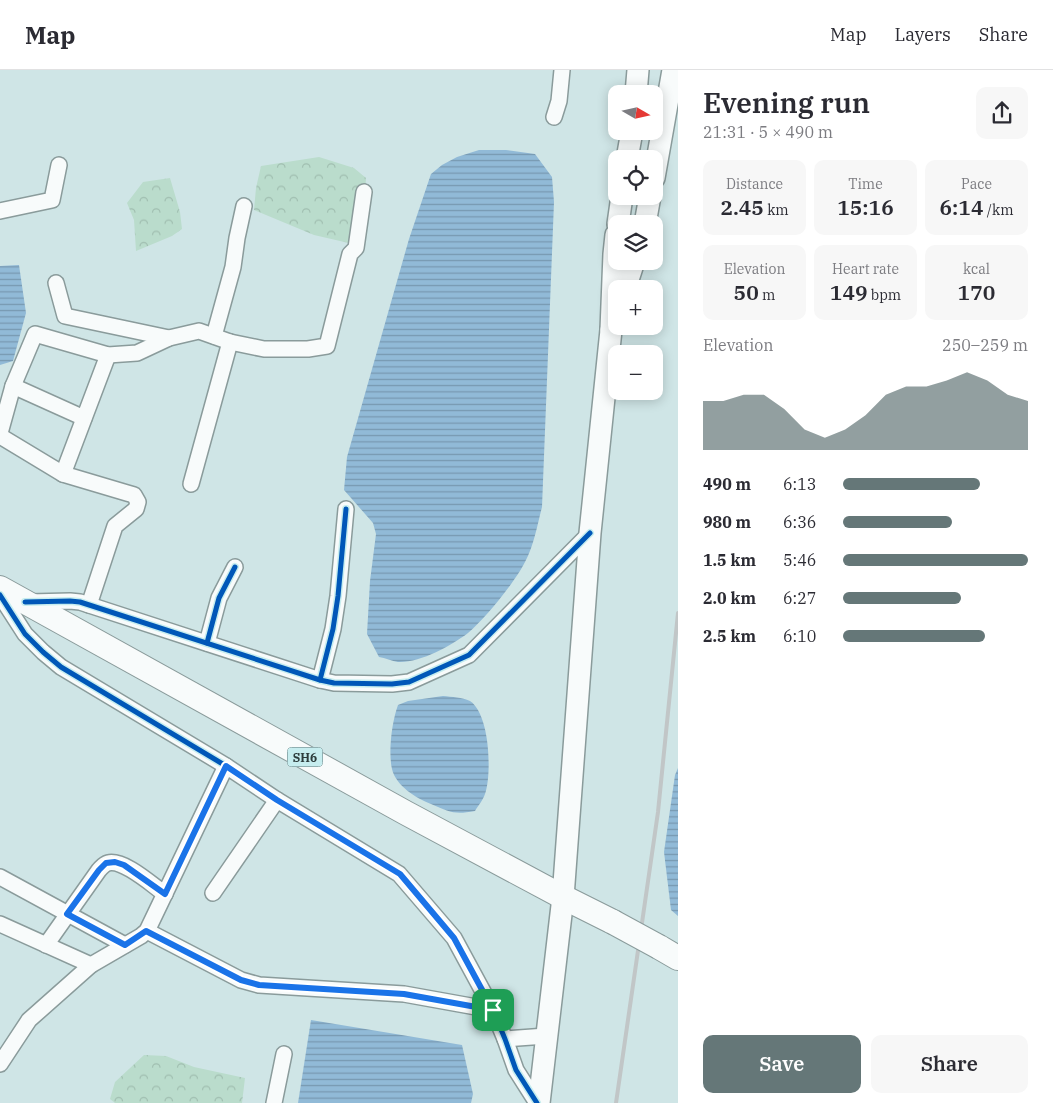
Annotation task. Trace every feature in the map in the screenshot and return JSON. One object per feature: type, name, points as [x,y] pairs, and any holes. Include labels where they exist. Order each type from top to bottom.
[{"type":"main road","points":[[637,85],[638,70]]},
{"type":"main road","points":[[659,150],[673,70]]},
{"type":"main road","points":[[538,1103],[563,897],[590,533],[613,335]]},
{"type":"main road","name":"SH6","points":[[0,588],[212,706],[668,953]]},
{"type":"street","points":[[554,117],[559,101],[562,70]]},
{"type":"street","points":[[0,212],[52,200],[59,165]]},
{"type":"street","points":[[89,605],[115,526],[136,509],[138,502],[134,495],[63,474],[0,434],[13,386],[35,334],[108,355],[137,353],[169,338],[200,330],[230,342],[264,349],[308,349],[327,346],[350,254],[356,248],[364,192]]},
{"type":"street","points":[[214,336],[233,267],[244,206]]},
{"type":"street","points":[[56,283],[64,316],[169,338]]},
{"type":"street","points":[[191,484],[230,342]]},
{"type":"street","points":[[63,474],[108,355]]},
{"type":"street","points":[[13,386],[84,418]]},
{"type":"street","points":[[320,680],[333,629],[346,509]]},
{"type":"street","points":[[25,602],[70,601],[89,605],[334,683],[392,684],[409,682],[469,656],[590,533]]},
{"type":"street","points":[[207,644],[219,598],[235,568]]},
{"type":"street","points":[[0,595],[24,634],[60,667],[226,766],[277,800],[400,874],[454,938],[493,1010],[516,1070],[538,1103]]},
{"type":"street","points":[[0,1064],[29,1020],[91,965],[146,931],[226,766]]},
{"type":"street","points":[[213,893],[277,800]]},
{"type":"street","points":[[46,945],[99,870],[106,863],[115,862],[124,865],[165,894]]},
{"type":"street","points":[[0,877],[125,945]]},
{"type":"street","points":[[0,924],[91,965]]},
{"type":"street","points":[[146,931],[241,980],[259,985],[404,994],[493,1010]]},
{"type":"street","points":[[505,1039],[546,1036]]},
{"type":"street","points":[[274,1103],[284,1054]]},
{"type":"green space","points":[[319,157],[354,168],[366,178],[363,226],[353,244],[314,235],[254,210],[261,166]]},
{"type":"green space","points":[[170,178],[180,212],[182,229],[172,236],[136,251],[134,220],[127,203],[143,182]]},
{"type":"green space","points":[[144,1055],[166,1056],[194,1067],[245,1078],[242,1103],[115,1103],[110,1099],[115,1082]]},
{"type":"water","points":[[479,150],[506,150],[535,154],[552,177],[554,202],[542,507],[533,542],[525,562],[507,590],[483,619],[468,633],[444,648],[416,660],[398,662],[379,657],[367,634],[370,581],[376,534],[373,523],[344,490],[347,457],[409,239],[431,174],[442,165],[457,157]]},
{"type":"water","points":[[19,265],[26,313],[13,361],[0,365],[0,266]]},
{"type":"water","points":[[443,696],[470,701],[477,708],[482,718],[488,745],[488,773],[484,796],[475,811],[452,812],[413,795],[402,786],[392,769],[390,754],[391,737],[398,705],[408,701]]},
{"type":"water","points":[[678,768],[678,916],[671,910],[664,852],[675,775]]},
{"type":"water","points":[[311,1020],[462,1045],[473,1094],[471,1103],[298,1103]]},
{"type":"railway","points":[[616,1103],[658,812],[678,613]]},
{"type":"cycle path","points":[[320,680],[333,629],[346,509]]},
{"type":"cycle path","points":[[25,602],[80,602],[334,683],[392,684],[409,682],[469,655],[590,533]]},
{"type":"cycle path","points":[[207,643],[219,598],[235,567]]},
{"type":"cycle path","points":[[0,595],[25,634],[61,667],[226,766],[277,800],[399,874],[454,938],[493,1010],[516,1070],[537,1103]]},
{"type":"route","points":[[226,766],[277,800],[400,874],[454,938],[493,1010],[404,994],[259,985],[241,980],[146,931],[125,945],[67,914],[106,863],[115,862],[124,865],[165,894],[226,766]]}]
